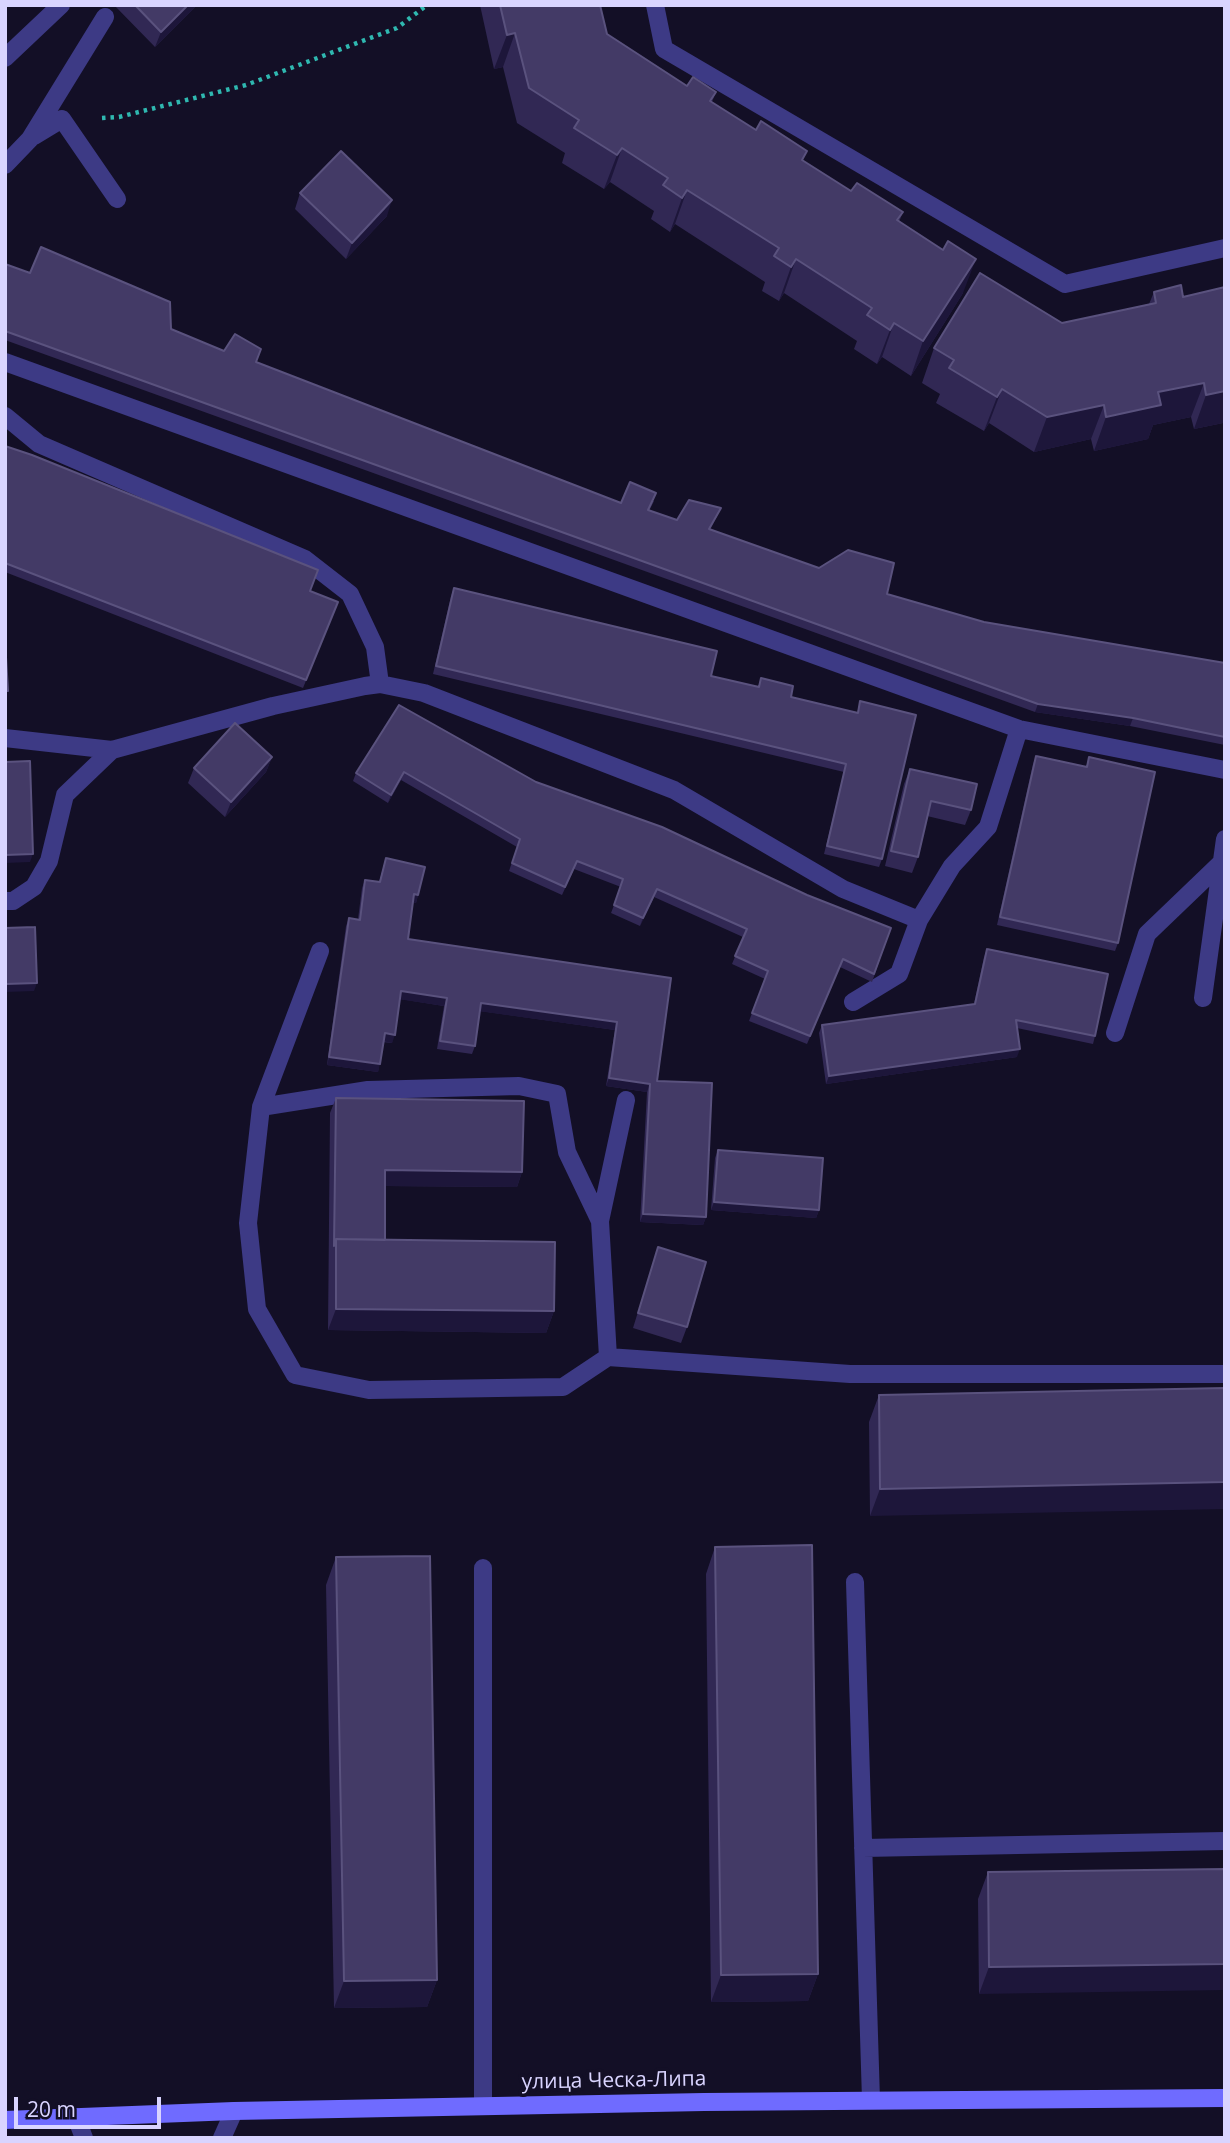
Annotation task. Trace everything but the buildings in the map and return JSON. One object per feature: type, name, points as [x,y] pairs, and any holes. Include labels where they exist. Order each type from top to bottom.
[{"type":"street","name":"улица Ческа-Липа","points":[[5,2120],[234,2111],[483,2106],[1225,2098]]},
{"type":"lane","points":[[5,58],[61,5]]},
{"type":"lane","points":[[655,5],[664,49],[1065,284],[1225,248]]},
{"type":"lane","points":[[5,165],[30,139],[105,17]]},
{"type":"lane","points":[[30,139],[62,120],[117,199]]},
{"type":"lane","points":[[5,362],[1019,729],[1225,770]]},
{"type":"lane","points":[[5,416],[39,444],[305,559],[350,594],[375,647],[380,684]]},
{"type":"lane","points":[[5,738],[112,750],[273,706],[380,684],[424,693],[674,790],[844,889],[919,920]]},
{"type":"lane","points":[[853,1002],[899,974],[919,920],[952,866],[988,827],[1019,729]]},
{"type":"lane","points":[[5,901],[12,901],[34,887],[49,861],[65,795],[112,750]]},
{"type":"lane","points":[[1203,998],[1225,839]]},
{"type":"lane","points":[[1115,1033],[1147,934],[1222,862]]},
{"type":"lane","points":[[320,951],[261,1107],[248,1223],[257,1309],[295,1375],[369,1390],[563,1387],[608,1357],[850,1374],[1225,1374]]},
{"type":"lane","points":[[261,1107],[368,1090],[519,1086],[557,1094],[568,1152],[600,1221]]},
{"type":"lane","points":[[608,1357],[600,1221],[626,1101]]},
{"type":"lane","points":[[483,1568],[483,2106]]},
{"type":"lane","points":[[855,1582],[871,2100]]},
{"type":"lane","points":[[863,1848],[1225,1841]]},
{"type":"lane","points":[[222,2138],[234,2111]]},
{"type":"lane","points":[[76,2117],[84,2138]]},
{"type":"path","points":[[62,120],[119,117],[246,85],[397,28],[427,5]]}]
